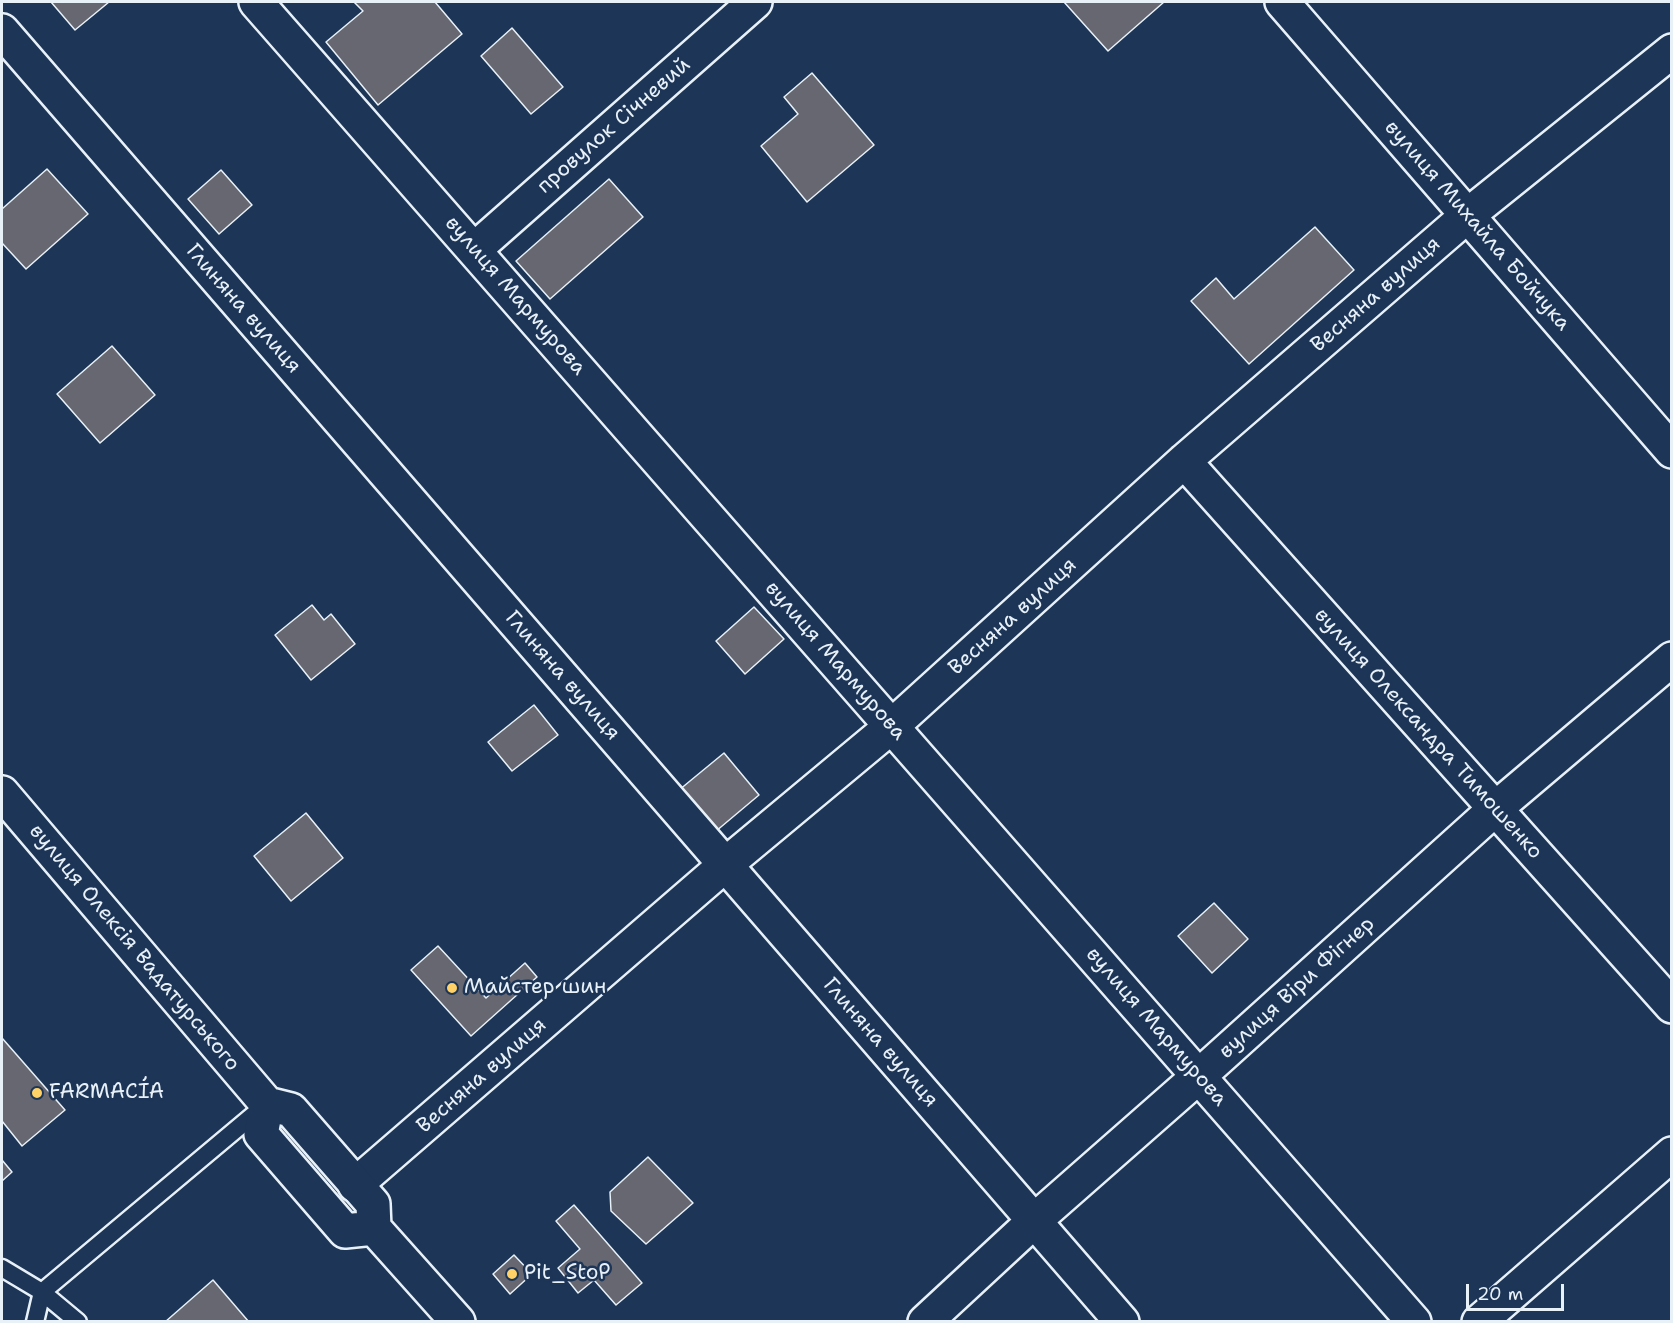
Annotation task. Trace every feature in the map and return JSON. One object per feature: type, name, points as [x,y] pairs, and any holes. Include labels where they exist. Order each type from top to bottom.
[{"type":"street","name":"вулиця Мармурова","points":[[256,2],[1414,1322]]},
{"type":"street","name":"провулок Січневий","points":[[474,250],[755,2]]},
{"type":"street","name":"вулиця Михайла Бойчука","points":[[1282,2],[1671,451]]},
{"type":"street","name":"Глиняна вулиця","points":[[2,31],[1122,1322]]},
{"type":"street","name":"Весняна вулиця","points":[[355,1185],[725,865],[892,726],[1184,461],[1468,215],[1671,51]]},
{"type":"street","name":"вулиця Олександра Тимошенко","points":[[1184,461],[1671,1006]]},
{"type":"street","name":"вулиця Віри Фігнер","points":[[925,1322],[1034,1221],[1199,1076],[1495,809],[1671,659]]},
{"type":"street","name":"вулиця Олексія Вадатурського","points":[[2,793],[267,1104],[291,1110],[372,1204],[374,1228],[458,1322]]},
{"type":"street","points":[[267,1104],[261,1134],[345,1231],[374,1228]]},
{"type":"street","points":[[1479,1322],[1671,1154]]},
{"type":"lane","points":[[35,1322],[42,1292],[267,1104]]},
{"type":"lane","points":[[2,1268],[42,1292],[78,1322]]},
{"type":"building","points":[[51,2],[109,2],[75,30]]},
{"type":"building","points":[[354,2],[435,2],[462,34],[378,105],[326,42],[363,11]]},
{"type":"building","points":[[1064,2],[1164,2],[1108,51]]},
{"type":"building","points":[[512,28],[563,87],[531,114],[481,56]]},
{"type":"building","points":[[812,73],[874,145],[807,202],[761,146],[798,114],[784,97]]},
{"type":"building","points":[[47,169],[88,214],[26,269],[2,243],[2,209]]},
{"type":"building","points":[[221,170],[252,205],[219,234],[188,199]]},
{"type":"building","points":[[609,179],[643,217],[550,299],[516,261]]},
{"type":"building","points":[[1315,227],[1354,270],[1249,364],[1191,301],[1216,278],[1234,299]]},
{"type":"building","points":[[112,346],[155,395],[100,443],[57,394]]},
{"type":"building","points":[[312,605],[324,620],[331,614],[355,644],[311,680],[275,635]]},
{"type":"building","points":[[754,607],[784,639],[745,674],[716,641]]},
{"type":"building","points":[[534,705],[558,735],[512,771],[488,742]]},
{"type":"building","points":[[724,753],[759,795],[709,837],[673,795]]},
{"type":"building","points":[[306,813],[343,858],[291,901],[254,856]]},
{"type":"building","points":[[1214,903],[1248,939],[1212,973],[1178,936]]},
{"type":"building","name":"Майстер шин","points":[[438,946],[486,998],[525,963],[537,977],[471,1036],[411,970]]},
{"type":"building","points":[[2,1038],[65,1110],[22,1146],[2,1121]]},
{"type":"building","points":[[648,1157],[693,1203],[646,1244],[611,1211],[610,1192]]},
{"type":"building","points":[[2,1160],[12,1172],[2,1181]]},
{"type":"building","points":[[574,1205],[642,1283],[616,1305],[594,1280],[578,1293],[558,1268],[580,1249],[556,1221]]},
{"type":"building","name":"Pit_StoP","points":[[514,1255],[532,1274],[510,1294],[493,1274]]},
{"type":"building","points":[[213,1280],[249,1322],[165,1322]]},
{"type":"place","name":"Майстер шин","points":[[452,988]]},
{"type":"place","name":"FARMACÍA","points":[[37,1093]]},
{"type":"place","name":"Pit_StoP","points":[[512,1274]]}]
